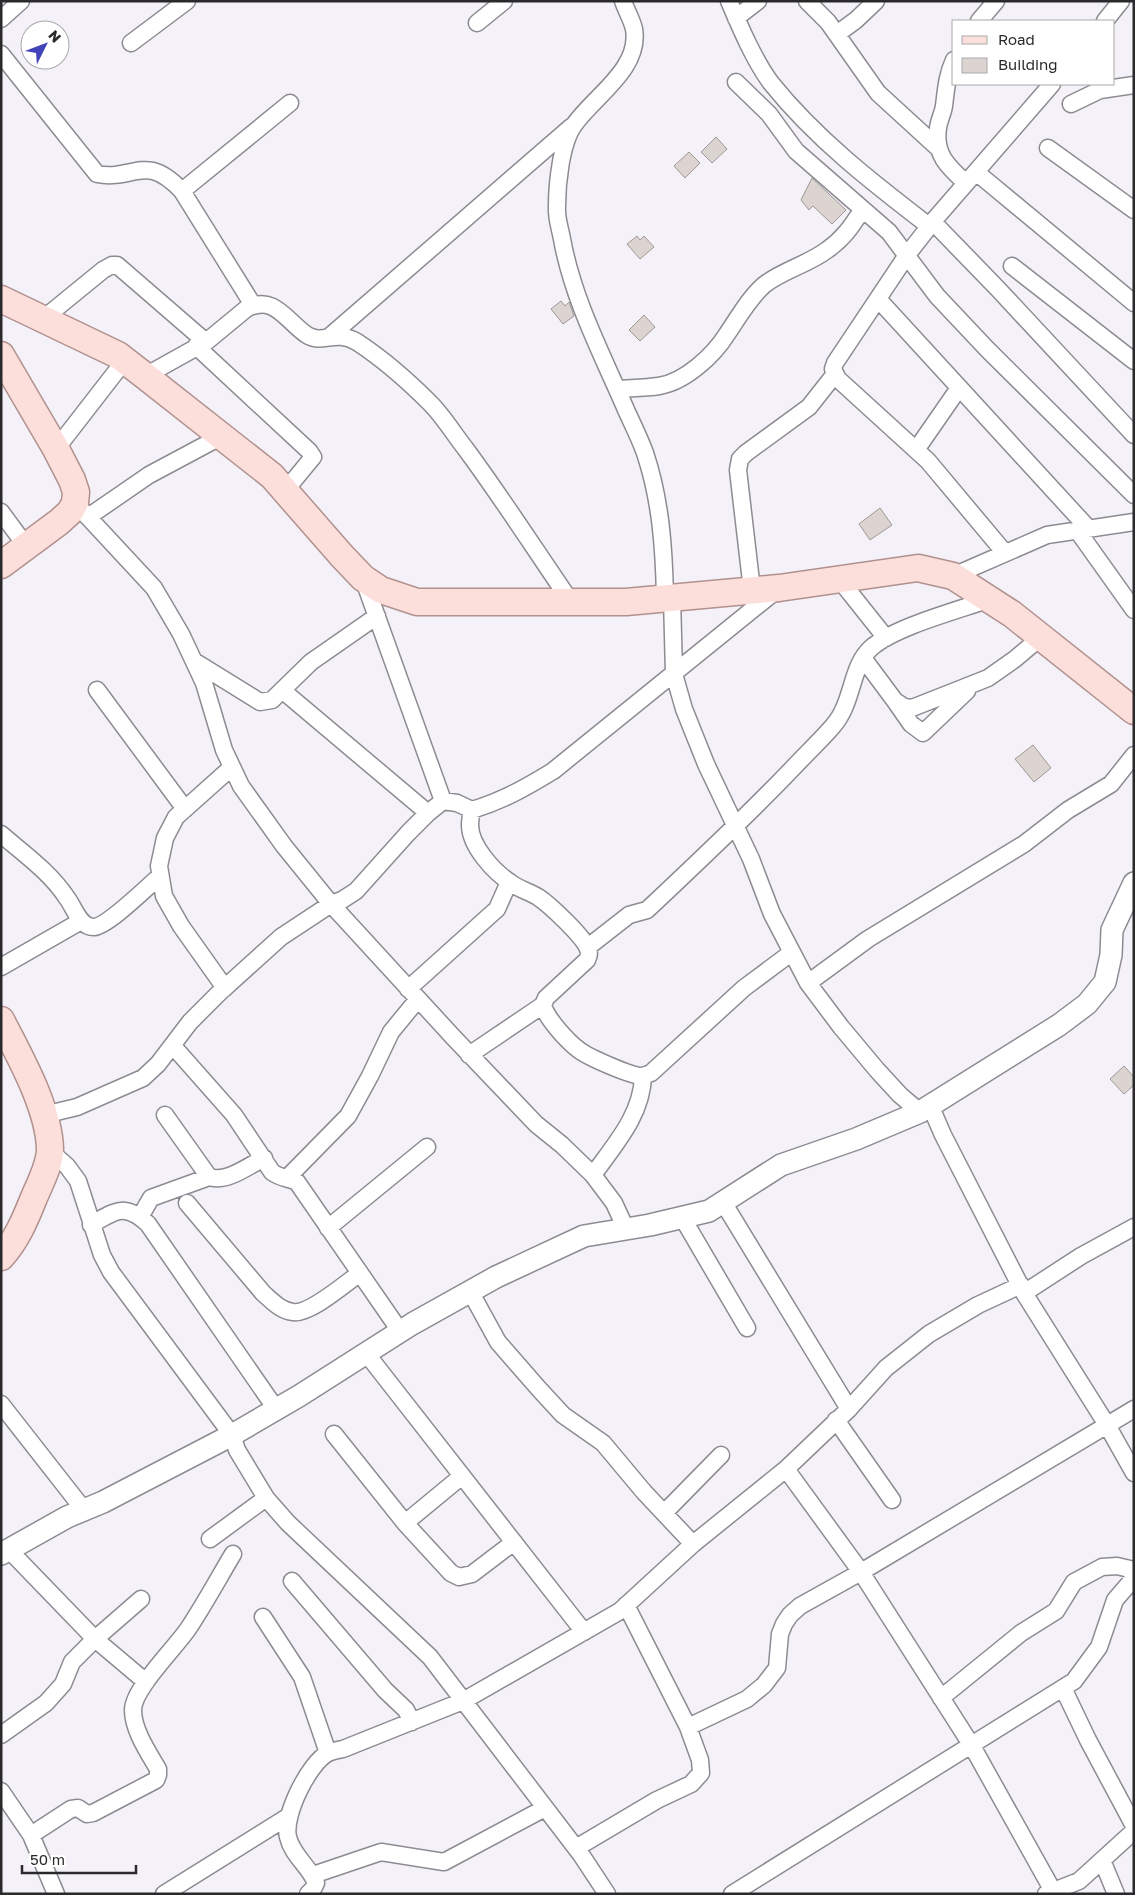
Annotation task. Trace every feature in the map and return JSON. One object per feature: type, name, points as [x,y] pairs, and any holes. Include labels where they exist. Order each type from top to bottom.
[{"type":"main road","points":[[1,299],[118,355],[135,368],[272,476],[363,578],[381,590],[418,602],[626,602],[779,588],[918,568],[953,576],[990,599],[1042,637],[1134,711]]},
{"type":"main road","points":[[1,355],[56,449],[72,480],[81,510],[70,512],[1,565]]},
{"type":"main road","points":[[1,1020],[21,1058],[44,1115],[50,1150],[46,1167],[26,1218],[8,1250],[1,1257]]},
{"type":"street","points":[[1,19],[21,1]]},
{"type":"street","points":[[131,43],[187,1]]},
{"type":"street","points":[[477,24],[504,1]]},
{"type":"street","points":[[329,337],[573,126],[613,83],[629,59],[634,45],[634,29],[623,1]]},
{"type":"street","points":[[729,1],[736,18],[770,81],[791,105],[827,142],[863,174],[931,224],[998,289],[1134,435]]},
{"type":"street","points":[[736,18],[758,1]]},
{"type":"street","points":[[807,1],[828,22],[878,93],[937,147],[943,160],[971,178],[1134,303]]},
{"type":"street","points":[[837,34],[856,20],[876,1]]},
{"type":"street","points":[[980,20],[996,1]]},
{"type":"street","points":[[1106,20],[1121,1]]},
{"type":"street","points":[[1,54],[97,174],[105,176],[144,169],[157,172],[169,179],[182,191],[253,305]]},
{"type":"street","points":[[937,147],[938,127],[944,108],[946,85],[952,66]]},
{"type":"street","points":[[736,82],[769,114],[796,151],[889,232],[937,296],[987,350],[1134,495]]},
{"type":"street","points":[[1005,553],[951,488],[916,450],[835,374],[833,369],[835,363],[907,255],[931,224],[1051,85]]},
{"type":"street","points":[[1071,104],[1100,90],[1134,85]]},
{"type":"street","points":[[182,191],[290,103]]},
{"type":"street","points":[[573,126],[564,149],[559,173],[556,208],[567,265],[581,307],[645,452],[657,494],[669,598],[674,674],[684,709],[706,764],[751,859],[772,914],[808,983],[841,1028],[877,1070],[900,1095],[925,1109],[943,1135],[1022,1289],[1108,1425],[1134,1472]]},
{"type":"street","points":[[1048,148],[1134,210]]},
{"type":"street","points":[[617,389],[661,386],[676,380],[706,360],[724,340],[762,287],[777,275],[827,251],[845,235],[862,210]]},
{"type":"street","points":[[44,319],[103,270],[112,265],[117,265],[201,344],[309,451],[313,457],[311,461],[285,491]]},
{"type":"street","points":[[1012,266],[1134,361]]},
{"type":"street","points":[[878,299],[1083,529],[1134,610]]},
{"type":"street","points":[[56,449],[135,368],[201,344],[253,305],[277,308],[306,334],[316,339],[341,335],[356,342],[378,358],[431,404],[481,470],[571,602]]},
{"type":"street","points":[[752,590],[738,470],[740,459],[809,407],[835,374]]},
{"type":"street","points":[[916,450],[959,388]]},
{"type":"street","points":[[222,436],[81,510],[154,588],[181,634],[204,683],[224,750],[241,786],[263,817],[331,904],[469,1055],[536,1124],[594,1175],[614,1203],[626,1229]]},
{"type":"street","points":[[1,512],[26,546]]},
{"type":"street","points":[[953,576],[1047,535],[1134,522]]},
{"type":"street","points":[[363,578],[443,802]]},
{"type":"street","points":[[840,579],[886,638]]},
{"type":"street","points":[[44,1115],[77,1107],[143,1078],[173,1046],[190,1022],[225,988],[281,937],[331,904],[342,900],[356,891],[428,813],[443,802],[457,803],[472,810],[517,793],[554,771],[779,588]]},
{"type":"street","points":[[588,947],[629,915],[647,910],[736,827],[835,724],[847,704],[859,664],[870,649],[886,638],[908,628],[990,599]]},
{"type":"street","points":[[194,661],[260,702],[272,700],[311,662],[376,616]]},
{"type":"street","points":[[895,701],[904,707],[912,708],[974,684],[1000,670],[1042,637]]},
{"type":"street","points":[[863,658],[912,724],[923,732],[974,684]]},
{"type":"street","points":[[97,690],[185,809]]},
{"type":"street","points":[[282,690],[428,813]]},
{"type":"street","points":[[808,983],[868,939],[1024,844],[1068,810],[1111,784],[1134,756]]},
{"type":"street","points":[[225,988],[181,926],[164,896],[159,866],[165,838],[176,817],[232,767]]},
{"type":"street","points":[[469,1055],[543,1005],[546,998],[587,960],[589,952],[588,947],[568,924],[540,898],[509,882],[488,862],[476,846],[470,825],[472,810]]},
{"type":"street","points":[[1,834],[54,881],[81,921],[87,926],[93,927],[105,924],[160,876]]},
{"type":"street","points":[[288,1177],[348,1116],[370,1076],[390,1032],[413,994],[496,909],[509,882]]},
{"type":"street","points":[[146,1682],[95,1639],[5,1552],[67,1517],[143,1482],[232,1435],[299,1396],[400,1331],[496,1277],[584,1236],[709,1211],[781,1165],[856,1139],[925,1109],[1059,1025],[1087,1004],[1105,982],[1112,930],[1134,883]]},
{"type":"street","points":[[1,966],[81,921]]},
{"type":"street","points":[[543,1005],[566,1037],[580,1050],[632,1074],[643,1076],[655,1069],[744,988],[791,953]]},
{"type":"street","points":[[173,1046],[234,1114],[272,1172],[279,1177],[288,1177],[297,1182],[400,1331]]},
{"type":"street","points":[[594,1175],[637,1110],[643,1076]]},
{"type":"street","points":[[164,1115],[209,1177],[216,1180],[228,1177],[264,1158]]},
{"type":"street","points":[[328,1228],[427,1146]]},
{"type":"street","points":[[50,1150],[67,1166],[78,1181],[102,1255],[111,1272],[232,1435],[237,1450],[266,1498],[288,1523],[430,1657],[576,1848],[607,1894]]},
{"type":"street","points":[[140,1217],[151,1198],[209,1177]]},
{"type":"street","points":[[723,1202],[849,1409]]},
{"type":"street","points":[[187,1203],[263,1293],[274,1303],[294,1313],[310,1307],[360,1273]]},
{"type":"street","points":[[92,1224],[111,1213],[121,1210],[131,1211],[148,1224],[276,1409]]},
{"type":"street","points":[[682,1217],[747,1328]]},
{"type":"street","points":[[308,1894],[316,1883],[313,1875],[294,1849],[288,1836],[288,1816],[297,1793],[318,1762],[328,1753],[343,1749],[463,1701],[620,1611],[693,1544],[786,1469],[849,1409],[886,1368],[929,1334],[978,1305],[1022,1289],[1134,1227]]},
{"type":"street","points":[[470,1291],[498,1342],[539,1389],[563,1415],[603,1443],[627,1473],[693,1544]]},
{"type":"street","points":[[366,1354],[584,1632]]},
{"type":"street","points":[[1,1404],[84,1510]]},
{"type":"street","points":[[688,1727],[748,1699],[764,1685],[777,1668],[780,1634],[790,1615],[800,1606],[1134,1409]]},
{"type":"street","points":[[836,1420],[892,1500]]},
{"type":"street","points":[[334,1434],[405,1523],[451,1573],[459,1577],[472,1574],[514,1542]]},
{"type":"street","points":[[664,1513],[721,1455]]},
{"type":"street","points":[[786,1469],[860,1572],[972,1746],[1050,1892],[1079,1881],[1134,1832]]},
{"type":"street","points":[[405,1523],[462,1476]]},
{"type":"street","points":[[210,1539],[266,1498]]},
{"type":"street","points":[[32,1835],[71,1810],[78,1808],[87,1814],[93,1813],[156,1780],[158,1770],[140,1734],[133,1712],[134,1704],[138,1693],[189,1628],[233,1554]]},
{"type":"street","points":[[941,1698],[1021,1633],[1056,1611],[1074,1582],[1102,1567],[1117,1566],[1134,1570]]},
{"type":"street","points":[[732,1894],[1074,1681],[1099,1647],[1115,1600],[1134,1578]]},
{"type":"street","points":[[292,1581],[385,1690],[406,1710],[412,1722]]},
{"type":"street","points":[[1,1736],[46,1703],[63,1684],[72,1662],[141,1599]]},
{"type":"street","points":[[576,1848],[657,1800],[691,1784],[701,1774],[700,1760],[688,1727],[626,1605]]},
{"type":"street","points":[[263,1617],[302,1677],[328,1753]]},
{"type":"street","points":[[1063,1688],[1088,1740],[1134,1826]]},
{"type":"street","points":[[1,1791],[32,1835],[56,1894]]},
{"type":"street","points":[[313,1875],[381,1852],[444,1862],[545,1808]]},
{"type":"street","points":[[164,1894],[288,1816]]},
{"type":"street","points":[[1102,1860],[1116,1894]]},
{"type":"building","points":[[716,137],[727,149],[712,163],[701,152]]},
{"type":"building","points":[[689,152],[700,163],[685,178],[674,166]]},
{"type":"building","points":[[812,178],[846,210],[832,224],[813,206],[809,210],[801,200]]},
{"type":"building","points":[[637,236],[640,240],[644,236],[654,247],[640,259],[627,244]]},
{"type":"building","points":[[561,301],[565,306],[569,302],[574,316],[563,324],[551,309]]},
{"type":"building","points":[[644,315],[655,327],[640,341],[629,330]]},
{"type":"building","points":[[880,508],[892,525],[870,540],[859,524]]},
{"type":"building","points":[[1033,745],[1051,768],[1034,782],[1015,759]]},
{"type":"building","points":[[1124,1066],[1134,1077],[1134,1085],[1124,1094],[1110,1079]]}]
